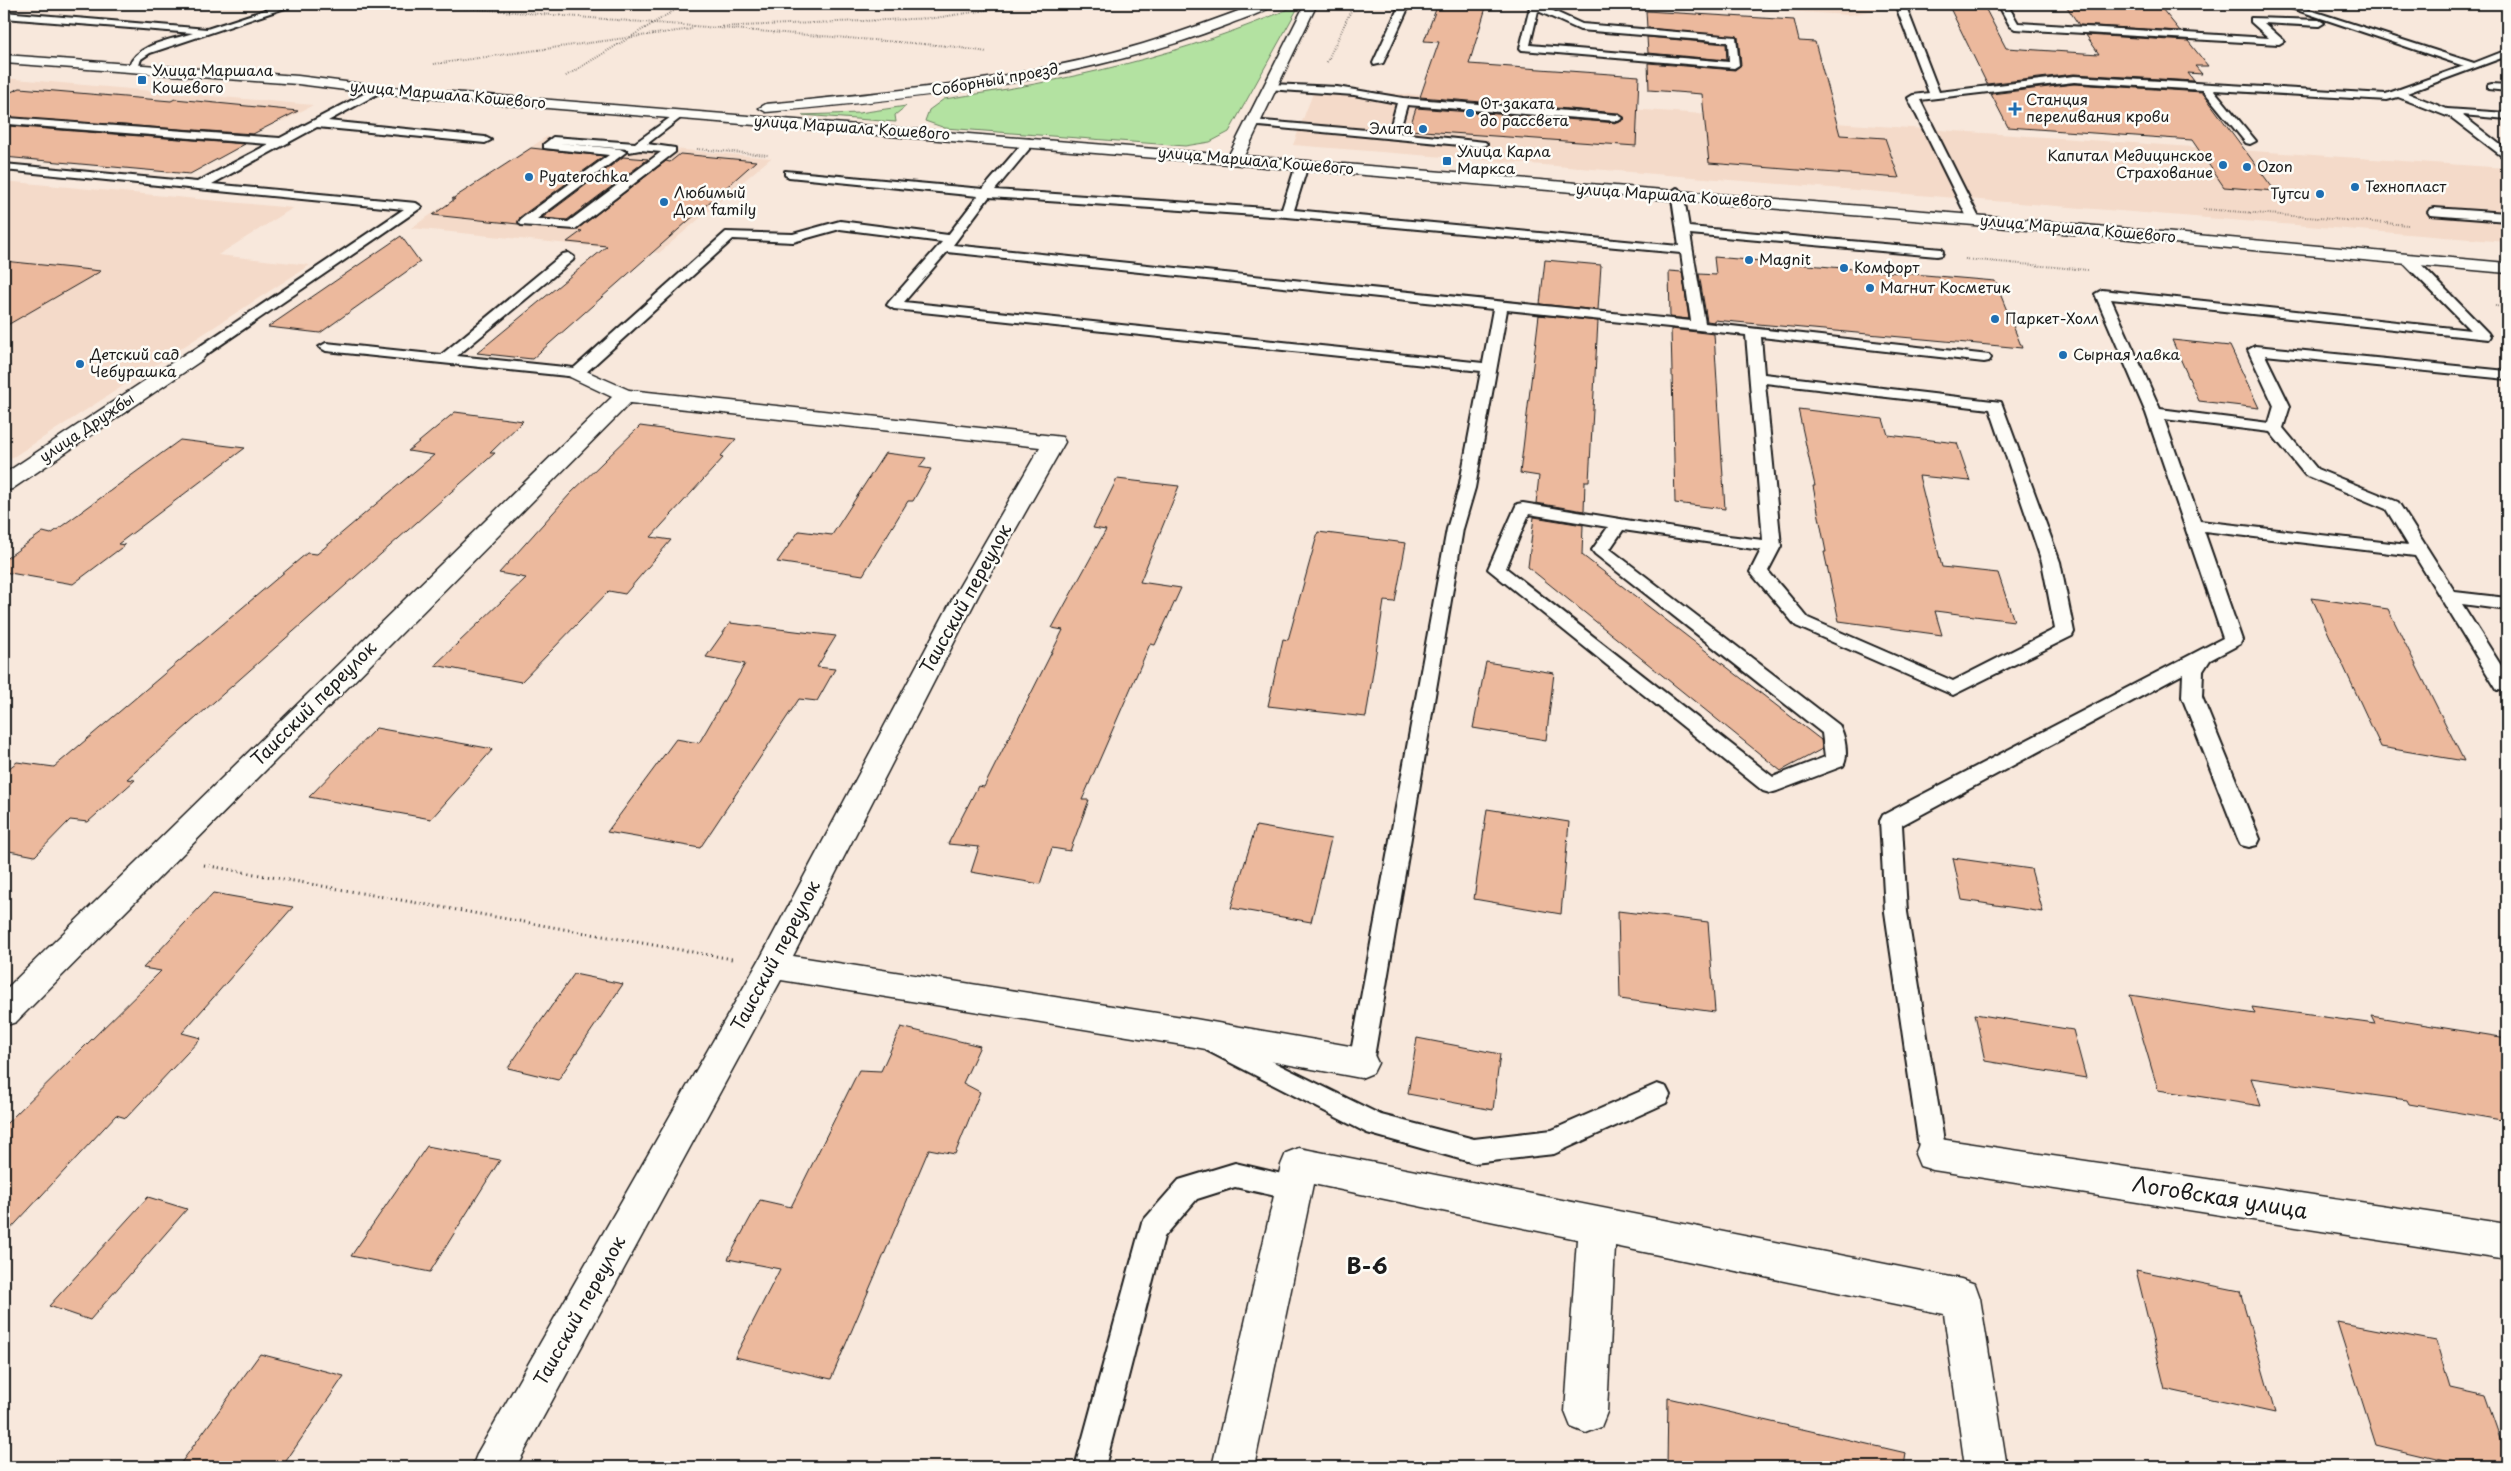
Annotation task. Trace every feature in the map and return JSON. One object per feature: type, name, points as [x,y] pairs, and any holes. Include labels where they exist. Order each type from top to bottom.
[{"type":"street","name":"Соборный проезд","points":[[711,112],[853,101],[941,90],[1053,70],[1127,54],[1223,23],[1268,4]]},
{"type":"street","points":[[1274,87],[1311,4]]},
{"type":"street","points":[[1239,158],[1316,4]]},
{"type":"street","points":[[4,57],[912,126],[1239,158],[1972,216],[2507,264]]},
{"type":"street","name":"улица Маршала Кошевого","points":[[4,57],[298,80],[377,90],[684,115],[912,126],[1029,142],[1677,194],[2507,268]]},
{"type":"street","points":[[921,105],[941,90]]},
{"type":"street","points":[[684,115],[711,112]]},
{"type":"street","name":"улица Дружбы","points":[[4,484],[195,356]]},
{"type":"street","points":[[577,373],[625,396]]},
{"type":"street","name":"Таисский переулок","points":[[4,1012],[625,396],[1054,442],[967,594],[772,966],[492,1467]]},
{"type":"street","points":[[772,966],[1195,1033],[1361,1062]]},
{"type":"street","name":"Логовская улица","points":[[1933,1154],[2507,1242]]},
{"type":"street","points":[[1233,1467],[1299,1166],[1960,1298],[1986,1467]]},
{"type":"street","points":[[1586,1412],[1597,1225]]},
{"type":"lane","points":[[134,66],[137,58],[147,51],[292,4]]},
{"type":"lane","points":[[1378,63],[1405,4]]},
{"type":"lane","points":[[1900,4],[1935,94]]},
{"type":"lane","points":[[2002,4],[2015,26],[2278,41],[2254,20],[2346,24]]},
{"type":"lane","points":[[2283,4],[2474,66]]},
{"type":"lane","points":[[1532,5],[1580,27],[1733,39],[1734,65],[1526,48],[1532,5]]},
{"type":"lane","points":[[4,15],[206,31]]},
{"type":"lane","points":[[1972,216],[1912,98],[2074,79],[2387,97],[2400,94],[2507,53]]},
{"type":"lane","points":[[1274,87],[1315,88],[1385,96],[1403,101],[1618,118]]},
{"type":"lane","points":[[2206,87],[2250,141]]},
{"type":"lane","points":[[2492,87],[2507,88]]},
{"type":"lane","points":[[199,186],[377,90]]},
{"type":"lane","points":[[2400,94],[2456,116],[2507,155]]},
{"type":"lane","points":[[1392,136],[1403,101]]},
{"type":"lane","points":[[2443,111],[2507,116]]},
{"type":"lane","points":[[628,151],[557,139],[548,146],[628,151],[671,150],[571,226],[525,222],[628,151],[684,115]]},
{"type":"lane","points":[[8,121],[281,141]]},
{"type":"lane","points":[[314,124],[484,140]]},
{"type":"lane","points":[[1256,124],[1481,144]]},
{"type":"lane","points":[[2486,139],[2507,140]]},
{"type":"lane","points":[[1029,142],[948,244],[894,305],[1490,368]]},
{"type":"lane","points":[[1287,213],[1302,165]]},
{"type":"lane","points":[[4,168],[416,207],[195,356]]},
{"type":"lane","points":[[789,173],[987,193],[1287,213],[1686,250]]},
{"type":"lane","points":[[1677,194],[1699,326]]},
{"type":"lane","points":[[2477,207],[2487,216]]},
{"type":"lane","points":[[2434,212],[2487,216],[2504,222]]},
{"type":"lane","points":[[326,347],[577,373],[730,235],[793,238],[840,225],[948,244],[1984,358]]},
{"type":"lane","points":[[1683,230],[1937,252]]},
{"type":"lane","points":[[446,359],[568,257]]},
{"type":"lane","points":[[1933,1154],[1896,912],[1891,821],[2233,640],[2154,413],[2102,294],[2483,336],[2408,259]]},
{"type":"lane","points":[[1361,1062],[1455,528],[1467,488],[1502,306]]},
{"type":"lane","points":[[1753,332],[1772,546],[1759,572],[1802,622],[1954,689],[2065,632],[2051,562],[1996,405],[1758,378]]},
{"type":"lane","points":[[2275,428],[2282,406],[2255,350],[2507,375]]},
{"type":"lane","points":[[2154,413],[2275,428],[2311,472],[2392,506],[2504,685],[2507,685]]},
{"type":"lane","points":[[1618,524],[1601,550],[1832,730],[1836,761],[1770,786],[1497,569],[1522,508],[1711,539],[1772,546]]},
{"type":"lane","points":[[2193,525],[2422,552]]},
{"type":"lane","points":[[2450,597],[2507,604]]},
{"type":"lane","points":[[2203,656],[2193,671],[2192,697],[2249,838]]},
{"type":"lane","points":[[1195,1033],[1376,1125],[1474,1151],[1554,1142],[1658,1095]]},
{"type":"lane","points":[[1090,1467],[1152,1231],[1188,1190],[1235,1175],[1294,1188]]},
{"type":"path","points":[[412,4],[837,40],[949,46],[993,53]]},
{"type":"path","points":[[559,80],[686,4]]},
{"type":"path","points":[[432,65],[698,28],[935,18],[1024,4]]},
{"type":"path","points":[[1315,88],[1354,4]]},
{"type":"path","points":[[160,858],[772,966]]},
{"type":"shaded area","points":[[1673,4],[1879,4],[1880,9],[1850,15]]},
{"type":"shaded area","points":[[4,78],[313,105],[283,121],[4,96]]},
{"type":"shaded area","points":[[1315,88],[2507,168],[2507,242],[1293,145]]},
{"type":"shaded area","points":[[546,137],[771,158],[659,253],[411,228]]},
{"type":"shaded area","name":"Детский сад Чебурашка","points":[[4,181],[293,208],[218,255],[310,265],[4,463]]},
{"type":"green space","points":[[1300,4],[1229,132],[1210,142],[1185,146],[945,128],[925,121],[929,110],[944,99],[1036,84],[1126,64],[1213,38]]},
{"type":"green space","points":[[906,106],[895,115],[896,122],[802,115],[859,113]]},
{"type":"building","points":[[1438,4],[1487,4],[1469,64],[1639,76],[1636,146],[1409,130],[1416,108],[1618,123],[1625,119],[1618,113],[1420,97],[1439,42],[1424,41]]},
{"type":"building","points":[[1948,4],[1983,4],[2006,48],[2099,54],[2086,35],[2188,41],[2208,66],[2195,66],[2202,74],[2188,73],[2194,81],[2074,74],[1987,84]]},
{"type":"building","points":[[2065,4],[2158,4],[2180,31],[2079,25]]},
{"type":"building","points":[[1646,11],[1794,20],[1799,41],[1815,42],[1840,135],[1885,138],[1899,178],[1709,163],[1702,94],[1649,90],[1648,63],[1735,70],[1741,65],[1738,37],[1647,28]]},
{"type":"building","points":[[1647,37],[1726,44],[1727,60],[1648,53]]},
{"type":"building","points":[[2074,84],[2202,92],[2275,191],[2224,187],[2192,140],[2008,127],[1991,94]]},
{"type":"building","points":[[20,88],[171,101],[175,99],[298,111],[253,134],[4,117],[4,95]]},
{"type":"building","points":[[4,125],[245,144],[190,174],[4,157]]},
{"type":"building","name":"Pyaterochka","points":[[531,148],[604,156],[520,217],[518,224],[433,215],[455,199],[452,199]]},
{"type":"building","points":[[680,154],[756,161],[532,359],[477,353],[607,246],[567,242],[582,231],[576,230],[666,161],[670,162]]},
{"type":"building","points":[[623,157],[648,159],[567,220],[542,218]]},
{"type":"building","points":[[401,236],[420,262],[320,333],[268,327]]},
{"type":"building","points":[[1714,257],[1995,281],[2022,348],[1714,320],[1714,322],[1707,321],[1699,274],[1716,275]]},
{"type":"building","points":[[1545,260],[1601,265],[1598,310],[1540,304]]},
{"type":"building","points":[[4,261],[101,271],[4,327]]},
{"type":"building","points":[[1669,271],[1682,272],[1689,319],[1670,317]]},
{"type":"building","points":[[1539,315],[1598,321],[1589,481],[1585,481],[1584,511],[1536,503],[1539,476],[1520,473]]},
{"type":"building","points":[[1671,329],[1714,334],[1725,509],[1675,503]]},
{"type":"building","points":[[2172,340],[2230,346],[2259,408],[2199,401]]},
{"type":"building","points":[[1798,409],[1883,419],[1888,435],[1957,443],[1970,481],[1919,476],[1942,567],[1998,573],[2014,621],[1935,611],[1942,635],[1839,621],[1824,552],[1826,552],[1813,486],[1815,486]]},
{"type":"building","points":[[455,412],[523,421],[490,453],[495,453],[127,779],[135,780],[88,822],[70,820],[35,856],[4,850],[4,772],[17,762],[54,767],[307,553],[317,554],[434,455],[408,451]]},
{"type":"building","points":[[640,426],[736,439],[720,457],[723,458],[651,537],[671,540],[625,594],[609,591],[521,682],[435,665],[526,578],[499,573],[570,494]]},
{"type":"building","points":[[180,440],[245,448],[118,544],[125,545],[73,584],[4,572],[4,560],[43,532],[51,534]]},
{"type":"building","points":[[885,453],[926,458],[919,467],[931,469],[913,501],[908,501],[863,575],[777,562],[799,531],[832,535]]},
{"type":"building","points":[[1117,479],[1179,486],[1140,582],[1181,588],[1155,645],[1150,644],[1082,800],[1089,800],[1070,851],[1052,848],[1040,884],[971,872],[979,847],[948,844],[978,786],[984,787],[1063,630],[1052,628],[1106,530],[1093,528]]},
{"type":"building","points":[[1534,517],[1583,525],[1582,555],[1821,740],[1822,749],[1781,771],[1528,567]]},
{"type":"building","points":[[1318,532],[1406,543],[1395,602],[1384,601],[1366,717],[1268,706],[1283,639],[1288,640]]},
{"type":"building","points":[[2312,598],[2388,609],[2464,761],[2381,747]]},
{"type":"building","points":[[730,623],[836,636],[817,667],[835,669],[817,701],[799,699],[700,848],[607,832],[676,739],[699,743],[745,664],[706,657]]},
{"type":"building","points":[[1486,662],[1554,673],[1546,740],[1473,728]]},
{"type":"building","points":[[376,728],[493,749],[431,819],[309,797]]},
{"type":"building","points":[[1487,809],[1569,822],[1561,914],[1474,899]]},
{"type":"building","points":[[1256,826],[1331,839],[1311,922],[1231,908]]},
{"type":"building","points":[[1953,858],[2031,869],[2043,912],[1962,900]]},
{"type":"building","points":[[213,893],[293,907],[182,1033],[201,1038],[126,1118],[116,1115],[4,1236],[4,1126],[161,971],[143,968]]},
{"type":"building","points":[[1618,911],[1708,922],[1715,1012],[1620,999]]},
{"type":"building","points":[[574,974],[623,984],[558,1080],[508,1068]]},
{"type":"building","points":[[2130,995],[2255,1014],[2252,1007],[2375,1024],[2371,1016],[2507,1038],[2507,1121],[2409,1104],[2407,1100],[2251,1078],[2261,1106],[2158,1090]]},
{"type":"building","points":[[1975,1014],[2073,1030],[2086,1078],[1985,1061]]},
{"type":"building","points":[[901,1027],[980,1046],[963,1083],[980,1092],[955,1154],[929,1149],[831,1379],[735,1357],[780,1269],[728,1259],[760,1200],[791,1207],[859,1070],[881,1071]]},
{"type":"building","points":[[1417,1038],[1500,1054],[1493,1110],[1408,1094]]},
{"type":"building","points":[[427,1146],[500,1160],[430,1272],[351,1256]]},
{"type":"building","points":[[148,1197],[187,1209],[90,1320],[49,1306]]},
{"type":"building","points":[[2136,1270],[2240,1291],[2275,1413],[2165,1389]]},
{"type":"building","points":[[2337,1322],[2436,1341],[2450,1388],[2486,1396],[2507,1456],[2507,1467],[2469,1467],[2376,1445]]},
{"type":"building","points":[[260,1354],[344,1376],[282,1467],[178,1467]]},
{"type":"building","points":[[1668,1398],[1906,1453],[1904,1467],[1667,1467]]},
{"type":"place","name":"Улица Маршала Кошевого","points":[[142,80]]},
{"type":"place","name":"Станция переливания крови","points":[[2015,109]]},
{"type":"place","name":"От заката до рассвета","points":[[1470,113]]},
{"type":"place","name":"Элита","points":[[1423,129]]},
{"type":"place","name":"Улица Карла Маркса","points":[[1447,161]]},
{"type":"place","name":"Капитал Медицинское Страхование","points":[[2223,165]]},
{"type":"place","name":"Ozon","points":[[2247,167]]},
{"type":"place","name":"Pyaterochka","points":[[529,177]]},
{"type":"place","name":"Технопласт","points":[[2355,187]]},
{"type":"place","name":"Тутси","points":[[2320,194]]},
{"type":"place","name":"Любимый Дом family","points":[[664,202]]},
{"type":"place","name":"Magnit","points":[[1749,260]]},
{"type":"place","name":"Комфорт","points":[[1844,268]]},
{"type":"place","name":"Магнит Косметик","points":[[1870,288]]},
{"type":"place","name":"Паркет-Холл","points":[[1995,319]]},
{"type":"place","name":"Сырная лавка","points":[[2063,355]]},
{"type":"place","name":"Детский сад Чебурашка","points":[[80,364]]},
{"type":"district","name":"В-6","points":[[1367,1266]]}]
